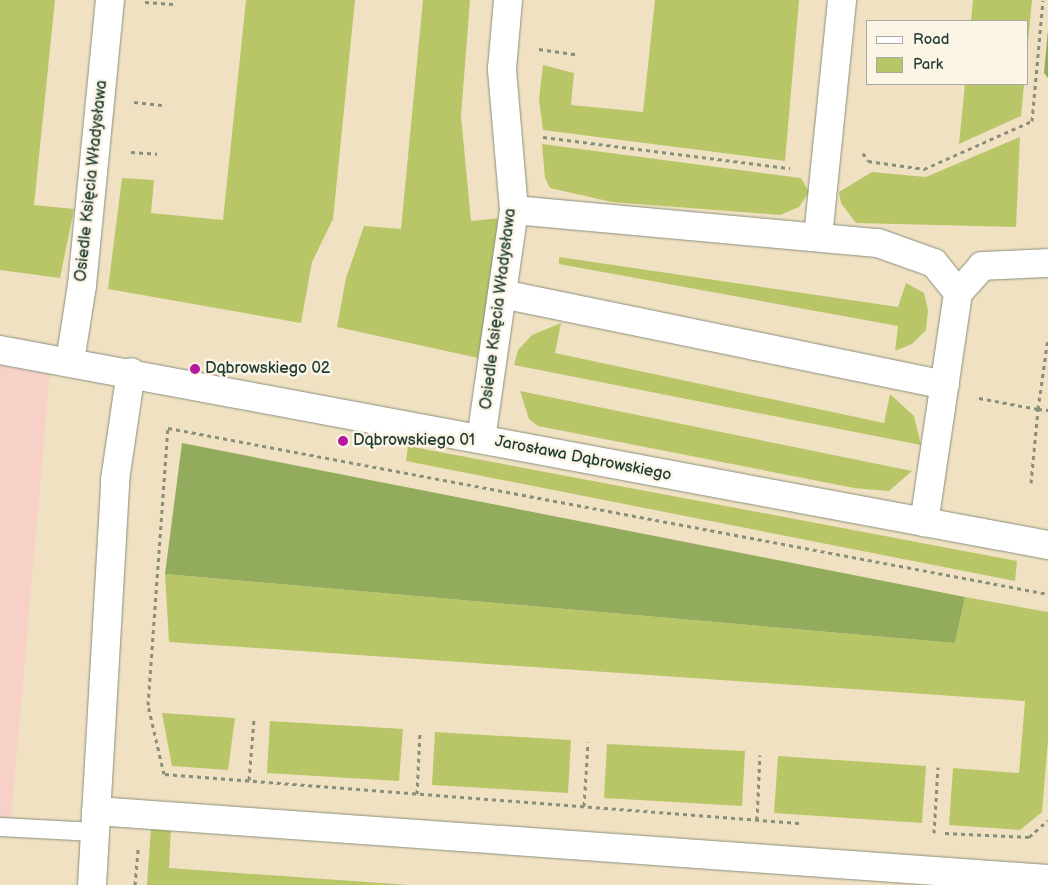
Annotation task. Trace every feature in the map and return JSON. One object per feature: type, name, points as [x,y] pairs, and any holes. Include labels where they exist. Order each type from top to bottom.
[{"type":"street","name":"Osiedle Księcia Władysława","points":[[70,361],[82,285],[110,0]]},
{"type":"street","name":"Osiedle Księcia Władysława","points":[[481,439],[514,210],[502,69],[508,0]]},
{"type":"street","points":[[818,237],[842,0]]},
{"type":"street","points":[[514,210],[878,244],[934,263],[958,293]]},
{"type":"street","points":[[924,523],[958,293],[982,266],[1048,263]]},
{"type":"street","points":[[502,294],[945,385]]},
{"type":"street","name":"Jarosława Dąbrowskiego","points":[[0,350],[130,372],[1048,545]]},
{"type":"street","points":[[92,885],[115,480],[130,372]]},
{"type":"street","points":[[95,822],[1048,879]]},
{"type":"lane","points":[[0,827],[95,822]]},
{"type":"path","points":[[858,146],[868,161],[924,169],[1032,121],[1043,0]]},
{"type":"path","points":[[138,2],[173,4]]},
{"type":"path","points":[[533,49],[576,54]]},
{"type":"path","points":[[127,102],[162,105]]},
{"type":"path","points":[[535,136],[800,169]]},
{"type":"path","points":[[122,151],[157,154]]},
{"type":"path","points":[[1031,483],[1038,409],[1048,338]]},
{"type":"path","points":[[974,397],[1048,410]]},
{"type":"path","points":[[804,823],[164,774],[148,705],[168,428],[1048,594]]},
{"type":"path","points":[[250,780],[254,719]]},
{"type":"path","points":[[417,794],[420,731]]},
{"type":"path","points":[[584,806],[588,742]]},
{"type":"path","points":[[757,820],[760,755]]},
{"type":"path","points":[[934,833],[938,767]]},
{"type":"path","points":[[925,832],[1029,837],[1048,820]]},
{"type":"path","points":[[135,885],[138,838]]},
{"type":"shaded area","points":[[0,365],[50,372],[11,819],[0,820]]},
{"type":"green space","points":[[0,0],[55,0],[34,205],[74,209],[60,278],[0,270]]},
{"type":"green space","points":[[246,0],[355,0],[333,219],[312,262],[301,323],[108,289],[122,178],[154,180],[151,213],[223,220]]},
{"type":"green space","points":[[423,0],[470,0],[461,116],[471,221],[501,218],[478,358],[337,327],[346,278],[364,226],[401,229]]},
{"type":"green space","points":[[655,0],[799,0],[785,161],[543,130],[539,99],[543,65],[574,73],[571,105],[643,112]]},
{"type":"green space","points":[[973,0],[1032,0],[1028,42],[1028,20],[971,20]]},
{"type":"green space","points":[[1048,29],[1048,78],[1044,73]]},
{"type":"green space","points":[[965,85],[1024,85],[1021,116],[959,144]]},
{"type":"green space","points":[[1020,137],[1016,227],[856,223],[841,203],[839,192],[872,172],[926,177]]},
{"type":"green space","points":[[542,144],[801,178],[809,192],[799,207],[780,215],[612,202],[550,188],[545,178]]},
{"type":"green space","points":[[559,257],[898,307],[906,283],[924,293],[928,310],[926,330],[912,344],[895,351],[898,326],[559,264]]},
{"type":"green space","points":[[561,323],[555,353],[884,423],[890,394],[914,416],[921,445],[514,365],[518,350],[532,335]]},
{"type":"green space","points":[[520,391],[912,471],[889,491],[854,488],[538,426],[529,419]]},
{"type":"green space","points":[[182,443],[965,597],[955,643],[165,574]]},
{"type":"green space","points":[[408,446],[1017,561],[1015,581],[406,461]]},
{"type":"green space","points":[[165,574],[955,643],[965,597],[1048,612],[1048,740],[1042,812],[1020,830],[949,825],[953,768],[1019,773],[1025,701],[169,642]]},
{"type":"green space","points":[[162,713],[235,718],[228,770],[172,766]]},
{"type":"green space","points":[[270,721],[403,729],[399,781],[267,773]]},
{"type":"green space","points":[[435,732],[571,740],[568,793],[432,785]]},
{"type":"green space","points":[[607,744],[745,751],[742,806],[604,798]]},
{"type":"green space","points":[[778,756],[926,766],[922,823],[774,813]]},
{"type":"green space","points":[[151,827],[171,828],[169,868],[409,885],[147,885]]},
{"type":"place","name":"Dąbrowskiego 02","points":[[195,369]]},
{"type":"place","name":"Dąbrowskiego 01","points":[[343,441]]}]
